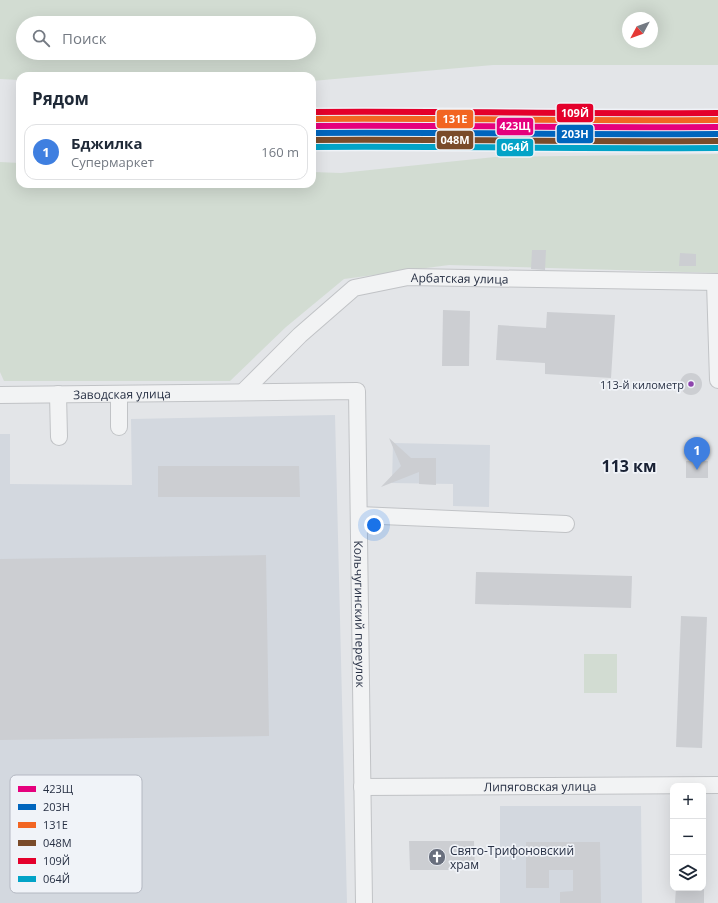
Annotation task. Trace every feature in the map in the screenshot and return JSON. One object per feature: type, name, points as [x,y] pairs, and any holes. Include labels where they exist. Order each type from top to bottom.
[{"type":"street","name":"Арбатская улица","points":[[243,392],[300,335],[354,288],[408,277],[717,282]]},
{"type":"street","points":[[717,282],[718,380]]},
{"type":"street","name":"Кольчугинский переулок","points":[[243,392],[357,391],[364,903]]},
{"type":"street","name":"Заводская улица","points":[[0,395],[243,392]]},
{"type":"street","points":[[58,394],[59,437]]},
{"type":"street","points":[[119,394],[119,427]]},
{"type":"street","points":[[359,515],[566,524]]},
{"type":"street","name":"Липяговская улица","points":[[362,788],[718,785]]},
{"type":"shaded area","points":[[0,0],[718,0],[718,65],[493,65],[316,81],[316,72],[16,72],[16,80],[0,79]]},
{"type":"shaded area","points":[[718,154],[718,273],[449,265],[344,279],[286,327],[230,381],[4,381],[0,372],[0,162],[16,163],[16,188],[316,188],[316,172],[341,173],[495,157]]},
{"type":"shaded area","points":[[335,415],[347,903],[0,903],[0,434],[10,434],[10,484],[132,485],[131,419]]},
{"type":"shaded area","points":[[393,443],[490,445],[489,507],[453,506],[453,484],[392,483]]},
{"type":"shaded area","points":[[584,654],[617,654],[617,693],[584,693]]},
{"type":"shaded area","points":[[500,806],[641,806],[642,903],[500,903]]},
{"type":"building","points":[[532,250],[546,250],[545,270],[531,269]]},
{"type":"building","points":[[680,253],[696,254],[696,266],[679,266]]},
{"type":"building","points":[[443,310],[470,311],[469,366],[442,366]]},
{"type":"building","points":[[547,312],[615,315],[611,378],[545,374],[545,363],[496,360],[498,325],[546,328]]},
{"type":"building","points":[[691,373],[699,376],[702,384],[699,392],[691,395],[683,392],[680,384],[683,376]]},
{"type":"building","points":[[389,438],[411,458],[436,458],[436,485],[419,484],[419,472],[381,487],[401,466]]},
{"type":"building","points":[[686,461],[708,461],[708,478],[686,478]]},
{"type":"building","points":[[158,466],[299,466],[300,497],[158,497]]},
{"type":"building","points":[[266,555],[269,736],[0,740],[0,559]]},
{"type":"building","points":[[476,572],[632,576],[631,608],[475,604]]},
{"type":"building","points":[[681,616],[707,617],[702,748],[676,747]]},
{"type":"building","points":[[409,841],[474,841],[475,870],[410,870]]},
{"type":"building","points":[[526,842],[600,842],[601,903],[560,903],[560,892],[573,891],[573,870],[549,870],[549,888],[526,888]]},
{"type":"building","points":[[676,891],[704,891],[704,903],[675,903]]},
{"type":"transit line","name":"109Й","points":[[316,112],[718,113]]},
{"type":"transit line","name":"131Е","points":[[316,119],[718,120]]},
{"type":"transit line","name":"423Щ","points":[[316,126],[718,127]]},
{"type":"transit line","name":"203Н","points":[[316,133],[718,134]]},
{"type":"transit line","name":"048М","points":[[316,140],[718,141]]},
{"type":"transit line","name":"064Й","points":[[316,147],[718,148]]},
{"type":"place","name":"113-й километр","points":[[691,384]]},
{"type":"place","name":"Бджилка","points":[[697,470]]},
{"type":"place","name":"Свято-Трифоновский храм","points":[[437,857]]},
{"type":"district","name":"113 км","points":[[629,466]]}]
